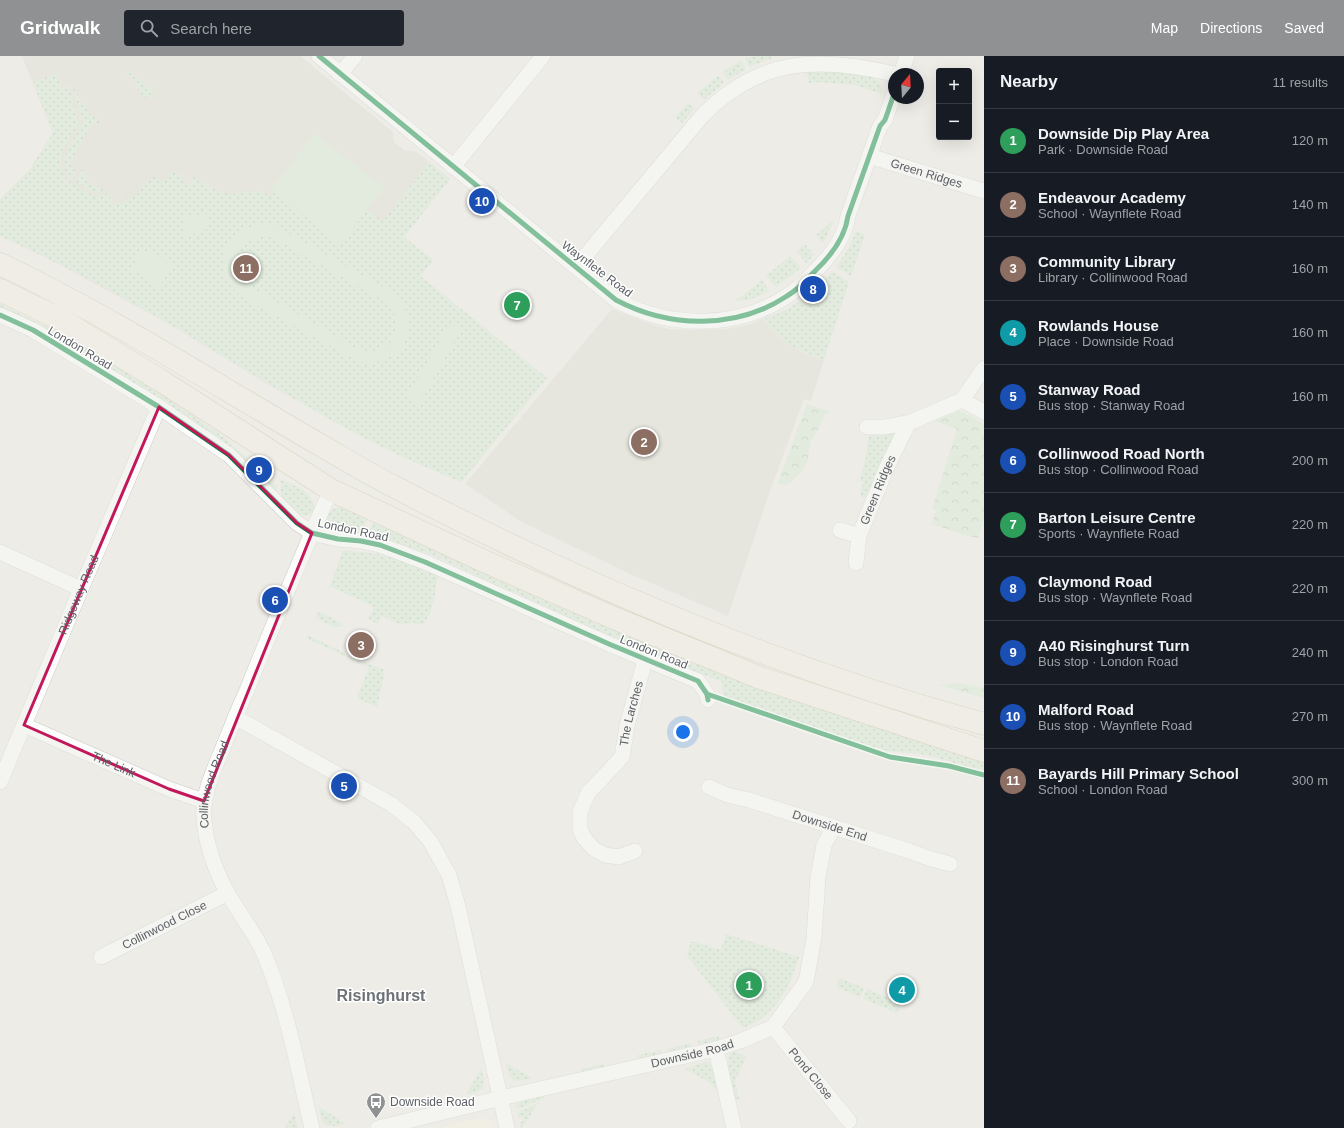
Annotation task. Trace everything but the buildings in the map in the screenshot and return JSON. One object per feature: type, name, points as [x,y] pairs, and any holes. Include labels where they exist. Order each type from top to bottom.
[{"type":"highway","points":[[0,264],[77,303],[118,326],[370,474],[496,537],[627,598],[718,635],[916,704],[984,724]]},
{"type":"highway","name":"London Road","points":[[0,290],[62,320],[160,380],[331,490],[486,562],[614,618],[758,677],[984,751]]},
{"type":"street","name":"Waynflete Road","points":[[319,56],[616,300],[632,308],[661,317],[702,322],[738,316],[761,309],[795,291],[820,267],[834,249],[846,227],[848,216],[869,156],[880,126],[885,120],[891,104]]},
{"type":"street","points":[[340,74],[355,56]]},
{"type":"street","points":[[453,167],[543,56]]},
{"type":"street","points":[[903,68],[907,56]]},
{"type":"street","points":[[576,267],[702,116],[739,84],[769,68],[802,61],[827,60],[849,62],[888,72]]},
{"type":"street","name":"Green Ridges","points":[[869,156],[984,191]]},
{"type":"street","name":"London Road","points":[[0,315],[33,330],[159,407],[229,455],[297,523],[312,532],[338,539],[361,541],[380,545],[419,559],[645,660],[698,680],[708,694],[708,700]]},
{"type":"street","points":[[867,426],[885,427],[911,422],[962,400],[984,368]]},
{"type":"street","points":[[962,400],[984,412]]},
{"type":"street","name":"Ridgeway Road","points":[[0,782],[159,407]]},
{"type":"street","name":"Green Ridges","points":[[856,563],[859,536],[899,441],[907,426],[911,422]]},
{"type":"street","name":"Collinwood Road","points":[[312,1128],[286,1014],[278,986],[264,953],[247,922],[228,893],[214,865],[204,819],[204,801],[210,780],[235,717],[331,490]]},
{"type":"street","points":[[840,530],[859,536]]},
{"type":"street","points":[[0,552],[81,589]]},
{"type":"street","name":"The Larches","points":[[635,851],[619,857],[605,855],[594,849],[584,838],[580,829],[580,812],[588,793],[622,757],[627,726],[645,660]]},
{"type":"street","points":[[235,717],[391,804],[414,822],[430,841],[449,875],[458,906],[507,1128]]},
{"type":"street","name":"The Link","points":[[24,725],[169,789],[204,801]]},
{"type":"street","name":"Downside End","points":[[709,787],[727,795],[749,800],[950,864]]},
{"type":"street","points":[[773,1027],[806,982],[814,938],[818,877],[824,845],[834,827]]},
{"type":"street","name":"Collinwood Close","points":[[101,957],[228,893]]},
{"type":"street","name":"Downside Road","points":[[378,1128],[501,1098],[716,1050],[773,1027]]},
{"type":"street","name":"Pond Close","points":[[773,1027],[849,1121]]},
{"type":"street","points":[[716,1050],[734,1128]]},
{"type":"highlighted area","points":[[159,407],[229,455],[297,523],[312,533],[204,801],[169,789],[24,725]]},
{"type":"shaded area","points":[[22,56],[300,56],[393,132],[394,142],[404,150],[417,152],[450,179],[404,237],[433,260],[420,276],[547,378],[461,482],[397,454],[357,434],[264,382],[171,325],[38,253],[0,236],[0,199],[30,169],[53,133]]},
{"type":"shaded area","points":[[612,309],[651,324],[669,329],[727,329],[747,325],[763,319],[778,336],[791,345],[803,353],[824,360],[811,401],[804,399],[770,491],[728,616],[628,573],[522,522],[465,484]]},
{"type":"shaded area","points":[[482,1118],[492,1122],[494,1128],[439,1128],[470,1120]]},
{"type":"green space","points":[[752,56],[771,56],[772,58],[749,67],[745,59]]},
{"type":"green space","points":[[741,61],[746,69],[728,80],[723,72]]},
{"type":"green space","points":[[807,70],[854,72],[871,76],[879,82],[882,94],[854,85],[820,82],[809,83]]},
{"type":"green space","points":[[128,71],[147,87],[154,86],[157,82],[151,98],[145,98],[136,86],[133,78],[126,74]]},
{"type":"green space","points":[[56,73],[61,88],[68,85],[79,123],[66,145],[62,156],[60,164],[62,172],[71,182],[94,196],[108,193],[112,205],[126,202],[125,198],[128,197],[129,199],[136,195],[146,182],[148,183],[154,175],[163,183],[174,171],[182,176],[182,181],[187,185],[191,183],[194,177],[214,189],[225,193],[237,194],[255,190],[270,195],[275,193],[340,244],[367,210],[383,221],[429,162],[450,179],[404,237],[433,260],[420,276],[547,378],[461,482],[370,441],[286,394],[108,289],[0,236],[0,199],[30,169],[53,133],[33,83]]},
{"type":"green space","points":[[718,76],[724,82],[704,100],[697,93]]},
{"type":"green space","points":[[72,84],[81,101],[89,110],[88,113],[98,119],[99,123],[90,127],[70,163],[76,172],[73,181],[67,175],[65,160],[74,137],[83,124]]},
{"type":"green space","points":[[688,103],[694,109],[682,123],[675,118]]},
{"type":"green space","points":[[315,133],[384,188],[340,244],[271,189]]},
{"type":"green space","points":[[82,169],[88,181],[100,189],[104,188],[105,190],[95,193],[76,183]]},
{"type":"green space","points":[[204,212],[207,215],[204,218],[211,223],[203,233],[185,235],[183,217],[201,216]]},
{"type":"green space","points":[[835,219],[823,243],[816,235]]},
{"type":"green space","points":[[263,224],[273,225],[389,290],[401,301],[408,314],[409,327],[407,339],[400,350],[389,358],[376,362],[359,362],[243,298],[232,288],[225,276],[223,264],[224,253],[229,242],[237,234],[248,227]],"holes":[[[269,237],[277,240],[384,301],[392,310],[396,320],[396,329],[393,338],[387,345],[379,349],[368,351],[356,348],[243,282],[239,274],[236,260],[241,248],[253,239]]]},
{"type":"green space","points":[[856,231],[865,235],[851,276],[836,267],[847,251]]},
{"type":"green space","points":[[805,244],[814,255],[806,263],[797,251]]},
{"type":"green space","points":[[153,251],[173,266],[158,288],[138,273],[134,273],[133,269],[136,268],[135,254]]},
{"type":"green space","points":[[790,256],[801,268],[776,287],[766,276]]},
{"type":"green space","points":[[832,271],[849,282],[824,360],[805,353],[782,339],[763,319],[783,311],[801,300],[817,287]]},
{"type":"green space","points":[[762,280],[769,291],[752,299],[734,302]]},
{"type":"green space","points":[[0,304],[99,354],[155,390],[225,438],[255,466],[254,468],[0,309]]},
{"type":"green space","points":[[450,323],[461,330],[419,404],[407,397]]},
{"type":"green space","points":[[807,404],[830,412],[824,415],[811,441],[807,463],[801,472],[790,483],[783,485],[778,483]]},
{"type":"green space","points":[[960,411],[984,424],[984,518],[978,538],[932,524],[936,510],[932,509],[957,429],[935,421]]},
{"type":"green space","points":[[897,431],[867,497],[862,497],[860,493],[863,482],[860,481],[866,456],[869,433]]},
{"type":"green space","points":[[252,469],[267,477],[265,479],[277,486],[276,494]]},
{"type":"green space","points":[[278,479],[303,490],[312,500],[314,506],[313,512],[308,515],[304,515],[292,509],[281,498],[282,484]]},
{"type":"green space","points":[[341,506],[367,519],[360,534],[333,531],[330,529],[326,519],[327,516],[335,508]]},
{"type":"green space","points":[[373,522],[598,624],[775,693],[984,761],[984,772],[928,755],[889,751],[859,743],[723,696],[722,682],[631,646],[434,556],[389,540],[367,536]]},
{"type":"green space","points":[[343,550],[379,554],[438,575],[433,605],[427,619],[422,623],[416,624],[412,621],[410,624],[403,623],[401,625],[382,616],[378,624],[368,619],[374,607],[330,586]]},
{"type":"green space","points":[[319,611],[338,621],[345,627],[340,625],[335,628],[316,618]]},
{"type":"green space","points":[[307,635],[345,653],[344,654],[385,670],[377,707],[357,698],[369,667],[306,638]]},
{"type":"green space","points":[[958,683],[984,688],[984,698],[939,685]]},
{"type":"green space","points":[[726,934],[799,957],[791,980],[780,1000],[764,1016],[743,1028],[687,956],[691,941],[721,950]]},
{"type":"green space","points":[[840,978],[864,988],[860,997],[836,987]]},
{"type":"green space","points":[[867,989],[901,1003],[897,1013],[863,999]]},
{"type":"green space","points":[[718,1036],[720,1040],[699,1045],[698,1041]]},
{"type":"green space","points":[[690,1043],[691,1046],[668,1052],[668,1049]]},
{"type":"green space","points":[[661,1050],[662,1053],[639,1059],[638,1055]]},
{"type":"green space","points":[[734,1050],[746,1057],[735,1081],[739,1099],[735,1100],[728,1074],[728,1061]]},
{"type":"green space","points":[[707,1061],[715,1070],[720,1090],[717,1091],[707,1081],[685,1069]]},
{"type":"green space","points":[[506,1063],[532,1078],[521,1081],[514,1080],[509,1074]]},
{"type":"green space","points":[[604,1064],[605,1068],[583,1073],[582,1069]]},
{"type":"green space","points":[[481,1069],[484,1080],[483,1088],[476,1093],[466,1094]]},
{"type":"green space","points":[[545,1095],[545,1098],[517,1109],[516,1108],[520,1102],[524,1100]]},
{"type":"green space","points":[[538,1103],[522,1128],[520,1128],[520,1123],[524,1120],[523,1117],[518,1117],[518,1112]]},
{"type":"green space","points":[[319,1107],[346,1124],[333,1126],[326,1125],[322,1119]]},
{"type":"green space","points":[[294,1113],[298,1128],[285,1128]]},
{"type":"cycle path","points":[[319,56],[616,300],[636,309],[658,316],[680,320],[724,320],[746,315],[767,307],[787,296],[805,282],[836,247],[844,232],[848,216],[880,126],[885,120],[891,104]]},
{"type":"cycle path","points":[[0,315],[33,330],[159,407],[229,455],[297,523],[312,533],[338,539],[361,541],[380,545],[425,562],[609,644],[698,681],[707,694],[708,700]]},
{"type":"cycle path","points":[[707,694],[890,757],[949,766],[984,775]]},
{"type":"place","name":"Malford Road","points":[[482,201]]},
{"type":"place","name":"Bayards Hill Primary School","points":[[246,268]]},
{"type":"place","name":"Claymond Road","points":[[813,289]]},
{"type":"place","name":"Barton Leisure Centre","points":[[517,305]]},
{"type":"place","name":"Endeavour Academy","points":[[644,442]]},
{"type":"place","name":"A40 Risinghurst Turn","points":[[259,470]]},
{"type":"place","name":"Collinwood Road North","points":[[275,600]]},
{"type":"place","name":"Community Library","points":[[361,645]]},
{"type":"place","name":"Stanway Road","points":[[344,786]]},
{"type":"place","name":"Downside Dip Play Area","points":[[749,985]]},
{"type":"place","name":"Rowlands House","points":[[902,990]]},
{"type":"place","name":"Downside Road","points":[[376,1119]]},
{"type":"district","name":"Risinghurst","points":[[381,995]]}]
